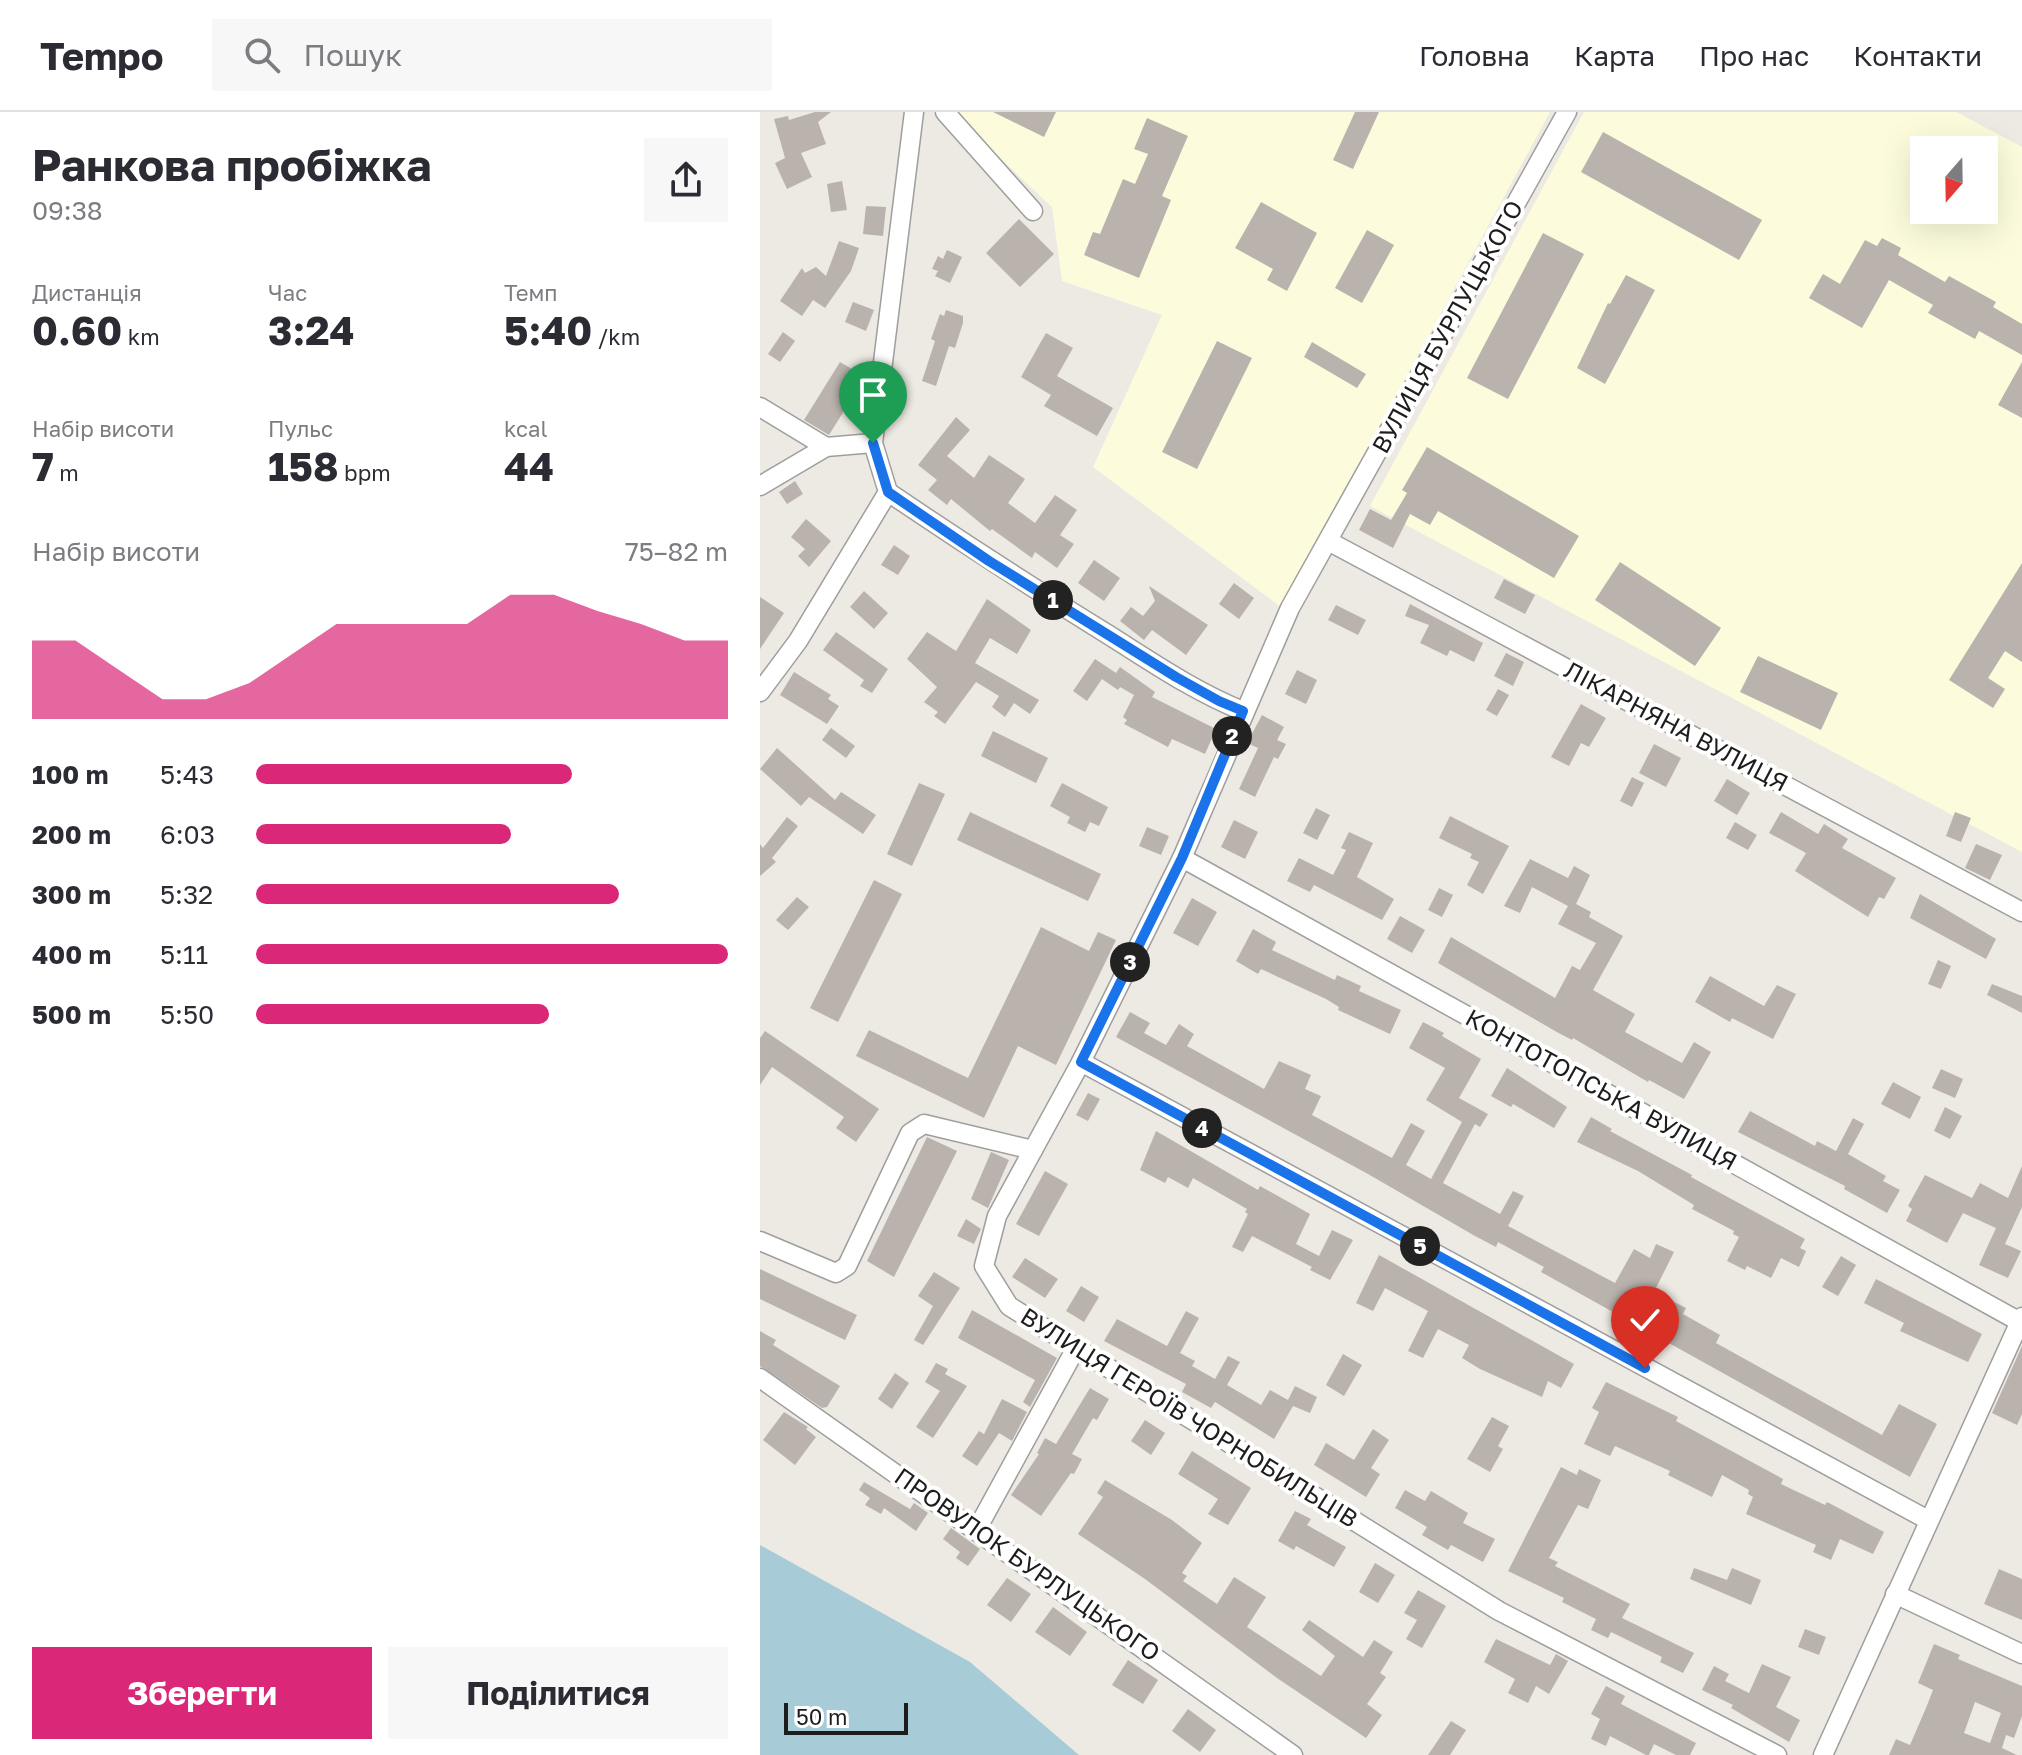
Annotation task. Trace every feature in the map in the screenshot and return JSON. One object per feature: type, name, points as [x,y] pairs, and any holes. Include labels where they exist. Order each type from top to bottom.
[{"type":"street","points":[[914,112],[873,443],[888,492],[989,561],[1176,677],[1243,711]]},
{"type":"street","points":[[945,112],[1033,211]]},
{"type":"street","name":"ВУЛИЦЯ БУРЛУЦЬКОГО","points":[[1330,542],[1567,112]]},
{"type":"street","points":[[760,407],[826,447]]},
{"type":"street","points":[[760,486],[826,447],[873,443]]},
{"type":"street","points":[[760,692],[798,641],[888,492]]},
{"type":"street","name":"ВУЛИЦЯ ГЕРОЇВ ЧОРНОБИЛЬЦІВ","points":[[1330,542],[1290,608],[1182,858],[1081,1062],[997,1216],[984,1266],[1009,1306],[1499,1611],[1777,1755]]},
{"type":"street","name":"ЛІКАРНЯНА ВУЛИЦЯ","points":[[1330,542],[2022,912]]},
{"type":"street","name":"КОНТОТОПСЬКА ВУЛИЦЯ","points":[[1182,858],[2021,1319]]},
{"type":"street","points":[[1081,1062],[1928,1520]]},
{"type":"street","points":[[760,1241],[827,1271],[836,1273],[847,1266],[910,1133],[924,1124],[1033,1150]]},
{"type":"street","points":[[1823,1755],[2021,1319]]},
{"type":"street","points":[[977,1529],[1076,1348]]},
{"type":"street","name":"ПРОВУЛОК БУРЛУЦЬКОГО","points":[[760,1378],[1293,1755]]},
{"type":"street","points":[[1895,1594],[2022,1654]]},
{"type":"shaded area","points":[[951,112],[1550,112],[1281,607],[1093,467],[1162,315],[1062,281],[1052,207]]},
{"type":"shaded area","points":[[1584,112],[1956,112],[2022,147],[2022,852],[1370,506]]},
{"type":"water","points":[[760,1545],[970,1662],[1079,1755],[760,1755]]},
{"type":"building","points":[[815,112],[831,112],[818,122],[826,144],[801,153],[812,177],[787,189],[775,163],[785,158],[774,119],[788,116],[789,120]]},
{"type":"building","points":[[993,112],[1056,112],[1044,137]]},
{"type":"building","points":[[1355,112],[1379,112],[1353,169],[1333,160]]},
{"type":"building","points":[[1147,118],[1188,136],[1162,196],[1171,200],[1139,278],[1084,255],[1093,232],[1100,234],[1123,179],[1135,184],[1148,154],[1134,149]]},
{"type":"building","points":[[1603,132],[1762,220],[1739,260],[1581,172]]},
{"type":"building","points":[[842,181],[847,210],[831,212],[827,184]]},
{"type":"building","points":[[1261,202],[1317,233],[1287,291],[1267,280],[1273,269],[1235,248]]},
{"type":"building","points":[[866,206],[886,207],[883,236],[863,234]]},
{"type":"building","points":[[1019,219],[1054,254],[1020,287],[986,253]]},
{"type":"building","points":[[1367,230],[1394,245],[1362,303],[1335,288]]},
{"type":"building","points":[[1543,233],[1584,254],[1508,399],[1467,378]]},
{"type":"building","points":[[1882,238],[1901,248],[1898,255],[1945,282],[1949,276],[1996,302],[1993,307],[2022,324],[2022,355],[1979,331],[1975,339],[1928,313],[1933,305],[1889,280],[1862,328],[1809,298],[1823,274],[1840,284],[1865,240],[1877,246]]},
{"type":"building","points":[[839,241],[859,248],[851,271],[825,308],[813,300],[802,316],[780,301],[802,268],[805,273],[816,267],[826,276]]},
{"type":"building","points":[[947,250],[962,257],[950,283],[935,276],[938,271],[932,269],[938,256],[943,259]]},
{"type":"building","points":[[1626,275],[1655,290],[1605,384],[1577,368],[1608,303]]},
{"type":"building","points":[[853,302],[874,310],[866,331],[845,322]]},
{"type":"building","points":[[946,310],[963,316],[963,323],[955,348],[949,346],[936,386],[922,381],[935,341],[931,339],[940,314],[944,316]]},
{"type":"building","points":[[783,332],[795,341],[780,362],[768,354]]},
{"type":"building","points":[[1046,333],[1073,348],[1057,376],[1113,408],[1097,436],[1044,406],[1051,395],[1021,377]]},
{"type":"building","points":[[1217,341],[1252,358],[1197,469],[1162,452]]},
{"type":"building","points":[[1312,342],[1366,374],[1357,388],[1304,357]]},
{"type":"building","points":[[840,362],[865,377],[829,435],[804,420]]},
{"type":"building","points":[[2022,362],[2022,418],[1998,405]]},
{"type":"building","points":[[956,417],[970,430],[947,456],[974,478],[989,455],[1025,479],[1008,503],[1035,523],[1055,495],[1077,510],[1060,535],[1074,544],[1057,568],[1035,552],[1032,558],[992,529],[990,531],[951,499],[947,505],[928,490],[937,480],[918,465]]},
{"type":"building","points":[[1427,447],[1579,536],[1554,578],[1438,511],[1430,525],[1410,514],[1393,548],[1359,530],[1370,509],[1391,520],[1407,493],[1402,490]]},
{"type":"building","points":[[795,481],[803,494],[787,504],[779,492]]},
{"type":"building","points":[[806,519],[831,541],[809,567],[798,556],[805,549],[791,537]]},
{"type":"building","points":[[894,545],[910,556],[898,575],[881,565]]},
{"type":"building","points":[[1094,560],[1120,578],[1104,601],[1078,583]]},
{"type":"building","points":[[1620,562],[1721,628],[1695,666],[1595,600]]},
{"type":"building","points":[[2022,563],[2022,662],[2005,651],[1988,678],[2005,689],[1993,708],[1949,680]]},
{"type":"building","points":[[1504,579],[1535,595],[1525,614],[1494,598]]},
{"type":"building","points":[[1234,583],[1254,598],[1239,619],[1219,604]]},
{"type":"building","points":[[1149,586],[1208,625],[1186,655],[1152,630],[1144,640],[1120,621],[1131,607],[1143,616],[1155,601]]},
{"type":"building","points":[[864,591],[888,613],[874,629],[850,607]]},
{"type":"building","points":[[760,597],[784,613],[760,649]]},
{"type":"building","points":[[987,599],[1031,630],[1017,654],[990,638],[975,663],[1039,700],[1030,714],[1014,703],[1005,717],[992,707],[999,696],[976,682],[945,724],[934,716],[938,712],[924,702],[937,687],[907,659],[927,632],[956,651]]},
{"type":"building","points":[[1410,604],[1483,643],[1474,662],[1450,650],[1447,656],[1420,643],[1429,625],[1405,616]]},
{"type":"building","points":[[1336,605],[1366,620],[1358,635],[1328,620]]},
{"type":"building","points":[[836,632],[888,669],[872,693],[860,686],[864,680],[823,650]]},
{"type":"building","points":[[1506,653],[1524,662],[1513,686],[1494,676]]},
{"type":"building","points":[[1758,656],[1838,693],[1821,730],[1740,692]]},
{"type":"building","points":[[1095,659],[1116,673],[1120,667],[1155,692],[1152,697],[1216,729],[1205,754],[1172,739],[1168,747],[1124,724],[1127,720],[1123,717],[1134,695],[1120,687],[1118,690],[1102,679],[1087,701],[1073,691]]},
{"type":"building","points":[[1297,670],[1317,680],[1306,704],[1285,694]]},
{"type":"building","points":[[794,672],[831,695],[828,699],[839,706],[827,724],[780,695]]},
{"type":"building","points":[[1498,689],[1509,695],[1497,716],[1486,710]]},
{"type":"building","points":[[1581,704],[1606,718],[1589,747],[1581,743],[1569,766],[1551,757]]},
{"type":"building","points":[[1262,715],[1284,727],[1277,740],[1286,744],[1278,759],[1274,757],[1255,797],[1239,789],[1258,748],[1247,743]]},
{"type":"building","points":[[831,728],[855,746],[846,758],[822,740]]},
{"type":"building","points":[[993,731],[1048,758],[1036,783],[981,756]]},
{"type":"building","points":[[1654,744],[1681,758],[1666,787],[1639,773]]},
{"type":"building","points":[[777,748],[835,800],[841,792],[876,815],[863,834],[809,797],[801,806],[760,769]]},
{"type":"building","points":[[1632,777],[1644,783],[1632,807],[1620,801]]},
{"type":"building","points":[[1727,779],[1750,793],[1737,815],[1714,801]]},
{"type":"building","points":[[919,783],[945,794],[912,866],[887,854]]},
{"type":"building","points":[[1062,783],[1108,807],[1099,826],[1090,822],[1085,832],[1067,823],[1070,817],[1050,806]]},
{"type":"building","points":[[1316,808],[1330,815],[1317,840],[1303,833]]},
{"type":"building","points":[[970,812],[1101,874],[1088,901],[957,840]]},
{"type":"building","points":[[1781,812],[1818,834],[1824,824],[1848,839],[1842,848],[1896,878],[1884,899],[1879,897],[1868,917],[1795,871],[1806,853],[1769,833]]},
{"type":"building","points":[[1955,812],[1971,818],[1961,842],[1946,836]]},
{"type":"building","points":[[1450,816],[1509,846],[1483,894],[1467,885],[1479,862],[1470,858],[1472,854],[1439,838]]},
{"type":"building","points":[[787,817],[798,826],[772,858],[776,862],[760,876],[760,844],[763,848]]},
{"type":"building","points":[[1234,820],[1258,832],[1245,859],[1221,847]]},
{"type":"building","points":[[1735,822],[1757,835],[1748,850],[1726,838]]},
{"type":"building","points":[[1147,827],[1169,836],[1161,855],[1139,846]]},
{"type":"building","points":[[1349,832],[1373,843],[1357,877],[1394,899],[1382,920],[1314,885],[1310,892],[1287,881],[1299,858],[1333,875],[1346,850],[1341,848]]},
{"type":"building","points":[[1976,844],[2002,855],[1990,880],[1965,868]]},
{"type":"building","points":[[1530,859],[1568,878],[1574,866],[1590,875],[1576,904],[1591,912],[1589,917],[1623,936],[1593,990],[1635,1014],[1625,1032],[1682,1063],[1694,1042],[1711,1052],[1684,1099],[1555,1031],[1438,963],[1451,937],[1555,998],[1572,966],[1580,970],[1596,943],[1558,924],[1568,906],[1532,887],[1520,913],[1504,906]]},
{"type":"building","points":[[874,880],[902,894],[838,1022],[810,1008]]},
{"type":"building","points":[[1439,888],[1453,895],[1442,917],[1428,910]]},
{"type":"building","points":[[1920,894],[1996,939],[1986,959],[1910,918]]},
{"type":"building","points":[[797,897],[809,907],[788,930],[776,920]]},
{"type":"building","points":[[1192,898],[1217,912],[1198,946],[1173,933]]},
{"type":"building","points":[[1400,916],[1425,930],[1412,953],[1387,939]]},
{"type":"building","points":[[1041,927],[1089,951],[1098,932],[1116,940],[1056,1065],[1018,1046],[984,1118],[856,1056],[869,1030],[968,1078]]},
{"type":"building","points":[[1253,929],[1276,942],[1272,950],[1335,980],[1337,975],[1361,986],[1359,991],[1401,1010],[1390,1034],[1338,1010],[1339,1007],[1326,999],[1261,969],[1258,974],[1236,961]]},
{"type":"building","points":[[1938,960],[1951,966],[1941,989],[1928,984]]},
{"type":"building","points":[[1710,976],[1764,1006],[1777,985],[1796,994],[1773,1039],[1732,1018],[1730,1022],[1695,1002]]},
{"type":"building","points":[[1992,984],[2022,996],[2022,1013],[1987,995]]},
{"type":"building","points":[[1130,1012],[1150,1023],[1144,1033],[1166,1045],[1179,1024],[1194,1034],[1187,1046],[1264,1089],[1279,1061],[1311,1075],[1305,1089],[1321,1096],[1312,1115],[1392,1158],[1411,1123],[1425,1131],[1406,1165],[1431,1179],[1462,1122],[1426,1100],[1445,1068],[1409,1048],[1423,1022],[1444,1033],[1442,1036],[1481,1059],[1459,1098],[1488,1114],[1480,1127],[1475,1124],[1443,1183],[1500,1214],[1513,1191],[1524,1196],[1508,1226],[1615,1283],[1634,1249],[1650,1258],[1656,1244],[1674,1252],[1654,1292],[1686,1308],[1683,1314],[1720,1335],[1716,1343],[1882,1435],[1899,1404],[1937,1424],[1910,1477],[1541,1272],[1544,1267],[1498,1242],[1496,1247],[1475,1236],[1116,1037]]},
{"type":"building","points":[[765,1031],[879,1109],[856,1142],[836,1128],[844,1117],[772,1067],[760,1085],[760,1038]]},
{"type":"building","points":[[1507,1068],[1567,1107],[1554,1128],[1513,1104],[1511,1107],[1491,1096]]},
{"type":"building","points":[[1941,1069],[1963,1079],[1955,1098],[1932,1088]]},
{"type":"building","points":[[1893,1082],[1921,1097],[1910,1119],[1881,1104]]},
{"type":"building","points":[[1088,1093],[1100,1099],[1088,1121],[1076,1115]]},
{"type":"building","points":[[1945,1107],[1962,1116],[1950,1139],[1934,1131]]},
{"type":"building","points":[[1750,1111],[1815,1146],[1817,1141],[1836,1151],[1853,1118],[1864,1124],[1848,1154],[1886,1176],[1883,1181],[1900,1190],[1887,1213],[1844,1189],[1845,1186],[1738,1132]]},
{"type":"building","points":[[1591,1117],[1612,1129],[1610,1131],[1805,1239],[1800,1248],[1806,1251],[1799,1267],[1781,1258],[1771,1278],[1747,1266],[1745,1270],[1727,1261],[1739,1237],[1733,1234],[1734,1231],[1692,1209],[1694,1205],[1638,1171],[1577,1142]]},
{"type":"building","points":[[1156,1131],[1258,1190],[1260,1186],[1310,1214],[1296,1244],[1319,1256],[1332,1230],[1353,1240],[1330,1280],[1310,1270],[1312,1267],[1252,1236],[1243,1252],[1232,1247],[1248,1214],[1245,1212],[1247,1209],[1193,1178],[1188,1188],[1168,1177],[1165,1183],[1140,1170]]},
{"type":"building","points":[[927,1137],[957,1151],[894,1277],[867,1261]]},
{"type":"building","points":[[991,1152],[1009,1160],[988,1208],[971,1199]]},
{"type":"building","points":[[2022,1166],[2022,1207],[2005,1244],[2021,1251],[2008,1278],[1979,1265],[1996,1228],[1963,1213],[1947,1243],[1906,1221],[1912,1209],[1908,1206],[1925,1175],[1972,1198],[1980,1183],[2008,1198]]},
{"type":"building","points":[[1045,1171],[1068,1184],[1039,1236],[1016,1224]]},
{"type":"building","points":[[966,1219],[981,1229],[974,1244],[957,1236]]},
{"type":"building","points":[[1379,1255],[1574,1364],[1561,1388],[1548,1381],[1542,1397],[1480,1369],[1462,1358],[1469,1345],[1438,1329],[1423,1358],[1408,1351],[1428,1311],[1385,1288],[1373,1311],[1356,1303]]},
{"type":"building","points":[[1841,1256],[1856,1265],[1838,1296],[1822,1287]]},
{"type":"building","points":[[1025,1258],[1058,1279],[1045,1298],[1012,1277]]},
{"type":"building","points":[[760,1269],[857,1315],[845,1340],[760,1299]]},
{"type":"building","points":[[934,1272],[960,1288],[923,1345],[914,1340],[933,1306],[918,1296]]},
{"type":"building","points":[[1876,1279],[1982,1334],[1968,1362],[1900,1331],[1904,1323],[1864,1303]]},
{"type":"building","points":[[1081,1286],[1099,1297],[1084,1322],[1066,1311]]},
{"type":"building","points":[[972,1310],[1057,1358],[1030,1407],[1023,1402],[1035,1380],[958,1338]]},
{"type":"building","points":[[1186,1311],[1199,1318],[1180,1353],[1195,1361],[1192,1366],[1215,1379],[1228,1356],[1240,1362],[1227,1385],[1261,1405],[1270,1390],[1288,1400],[1295,1386],[1317,1397],[1310,1413],[1293,1406],[1274,1439],[1215,1402],[1211,1408],[1182,1392],[1186,1384],[1104,1341],[1117,1319],[1167,1346]]},
{"type":"building","points":[[760,1331],[776,1340],[773,1345],[840,1386],[827,1407],[822,1408],[760,1366]]},
{"type":"building","points":[[2022,1346],[2022,1414],[2017,1425],[1992,1413]]},
{"type":"building","points":[[1343,1354],[1362,1365],[1344,1396],[1326,1385]]},
{"type":"building","points":[[936,1363],[948,1369],[945,1374],[967,1386],[933,1438],[916,1427],[940,1391],[925,1382]]},
{"type":"building","points":[[895,1373],[909,1383],[892,1409],[878,1399]]},
{"type":"building","points":[[1606,1382],[1678,1417],[1676,1421],[1783,1479],[1781,1484],[1825,1505],[1827,1502],[1884,1532],[1873,1554],[1840,1539],[1831,1560],[1813,1552],[1816,1545],[1746,1514],[1753,1497],[1748,1494],[1749,1490],[1722,1475],[1712,1497],[1668,1475],[1670,1471],[1615,1446],[1610,1456],[1584,1444],[1599,1412],[1592,1408]]},
{"type":"building","points":[[1090,1388],[1109,1399],[1097,1420],[1093,1418],[1072,1454],[1082,1459],[1074,1474],[1071,1473],[1041,1516],[1011,1495],[1039,1454],[1045,1438],[1056,1444]]},
{"type":"building","points":[[1002,1399],[1027,1412],[1012,1441],[999,1433],[977,1466],[962,1456],[979,1431],[984,1434]]},
{"type":"building","points":[[784,1412],[808,1427],[806,1429],[816,1437],[795,1465],[763,1440]]},
{"type":"building","points":[[1492,1417],[1509,1426],[1498,1446],[1503,1449],[1490,1472],[1467,1459]]},
{"type":"building","points":[[1145,1420],[1165,1433],[1151,1455],[1131,1441]]},
{"type":"building","points":[[1373,1429],[1389,1440],[1371,1468],[1380,1474],[1366,1497],[1314,1465],[1326,1443],[1354,1460]]},
{"type":"building","points":[[1192,1451],[1251,1488],[1228,1525],[1208,1514],[1218,1499],[1178,1474]]},
{"type":"building","points":[[1561,1467],[1577,1475],[1579,1469],[1601,1480],[1588,1509],[1578,1505],[1549,1558],[1558,1562],[1555,1566],[1630,1604],[1622,1618],[1694,1653],[1683,1673],[1660,1662],[1662,1657],[1611,1632],[1608,1638],[1591,1630],[1596,1619],[1562,1602],[1564,1598],[1508,1571]]},
{"type":"building","points":[[1105,1480],[1172,1520],[1202,1543],[1182,1573],[1187,1576],[1183,1581],[1217,1604],[1234,1577],[1266,1597],[1247,1627],[1321,1676],[1335,1656],[1302,1630],[1309,1620],[1363,1657],[1374,1640],[1393,1652],[1380,1673],[1386,1677],[1367,1704],[1382,1715],[1366,1738],[1277,1678],[1145,1579],[1078,1534],[1103,1497],[1097,1493]]},
{"type":"building","points":[[864,1482],[910,1509],[914,1503],[928,1513],[916,1531],[884,1508],[881,1514],[865,1505],[870,1498],[859,1490]]},
{"type":"building","points":[[1405,1490],[1425,1501],[1431,1491],[1468,1513],[1463,1523],[1495,1539],[1483,1562],[1451,1545],[1448,1550],[1422,1535],[1427,1527],[1395,1508]]},
{"type":"building","points":[[1295,1511],[1311,1519],[1307,1525],[1346,1547],[1334,1567],[1296,1546],[1294,1550],[1278,1541]]},
{"type":"building","points":[[951,1528],[980,1549],[968,1566],[956,1558],[960,1552],[943,1539]]},
{"type":"building","points":[[1375,1563],[1395,1575],[1378,1603],[1359,1592]]},
{"type":"building","points":[[1694,1568],[1727,1580],[1732,1568],[1761,1580],[1751,1605],[1690,1579]]},
{"type":"building","points":[[1999,1569],[2022,1579],[2022,1620],[1984,1604]]},
{"type":"building","points":[[1007,1578],[1031,1594],[1011,1622],[987,1605]]},
{"type":"building","points":[[1418,1590],[1446,1606],[1422,1648],[1406,1639],[1417,1620],[1404,1613]]},
{"type":"building","points":[[1053,1607],[1087,1632],[1070,1656],[1035,1632]]},
{"type":"building","points":[[1805,1629],[1826,1637],[1819,1655],[1798,1647]]},
{"type":"building","points":[[1496,1639],[1550,1665],[1556,1654],[1568,1661],[1549,1694],[1536,1686],[1528,1703],[1508,1693],[1515,1679],[1484,1662]]},
{"type":"building","points":[[1934,1644],[1960,1655],[1958,1659],[2022,1686],[2022,1716],[2014,1738],[2006,1735],[2002,1748],[2017,1755],[1889,1755],[1896,1739],[1910,1745],[1926,1708],[1933,1690],[1918,1683]],"holes":[[[1975,1702],[2001,1713],[1990,1743],[1964,1733]]]},
{"type":"building","points":[[1128,1660],[1158,1680],[1143,1704],[1112,1685]]},
{"type":"building","points":[[1762,1664],[1791,1677],[1776,1707],[1800,1720],[1789,1742],[1731,1708],[1733,1705],[1702,1690],[1714,1666],[1729,1674],[1725,1681],[1749,1693]]},
{"type":"building","points":[[1606,1686],[1625,1696],[1621,1704],[1696,1743],[1690,1755],[1676,1755],[1654,1744],[1649,1755],[1646,1755],[1610,1736],[1606,1746],[1591,1739],[1600,1719],[1591,1714]]},
{"type":"building","points":[[1188,1709],[1216,1730],[1200,1752],[1172,1731]]},
{"type":"building","points":[[1451,1721],[1466,1730],[1450,1755],[1428,1755]]},
{"type":"route","points":[[873,443],[888,492],[989,561],[1176,677],[1243,711],[1182,858],[1081,1062],[1645,1368]]}]
